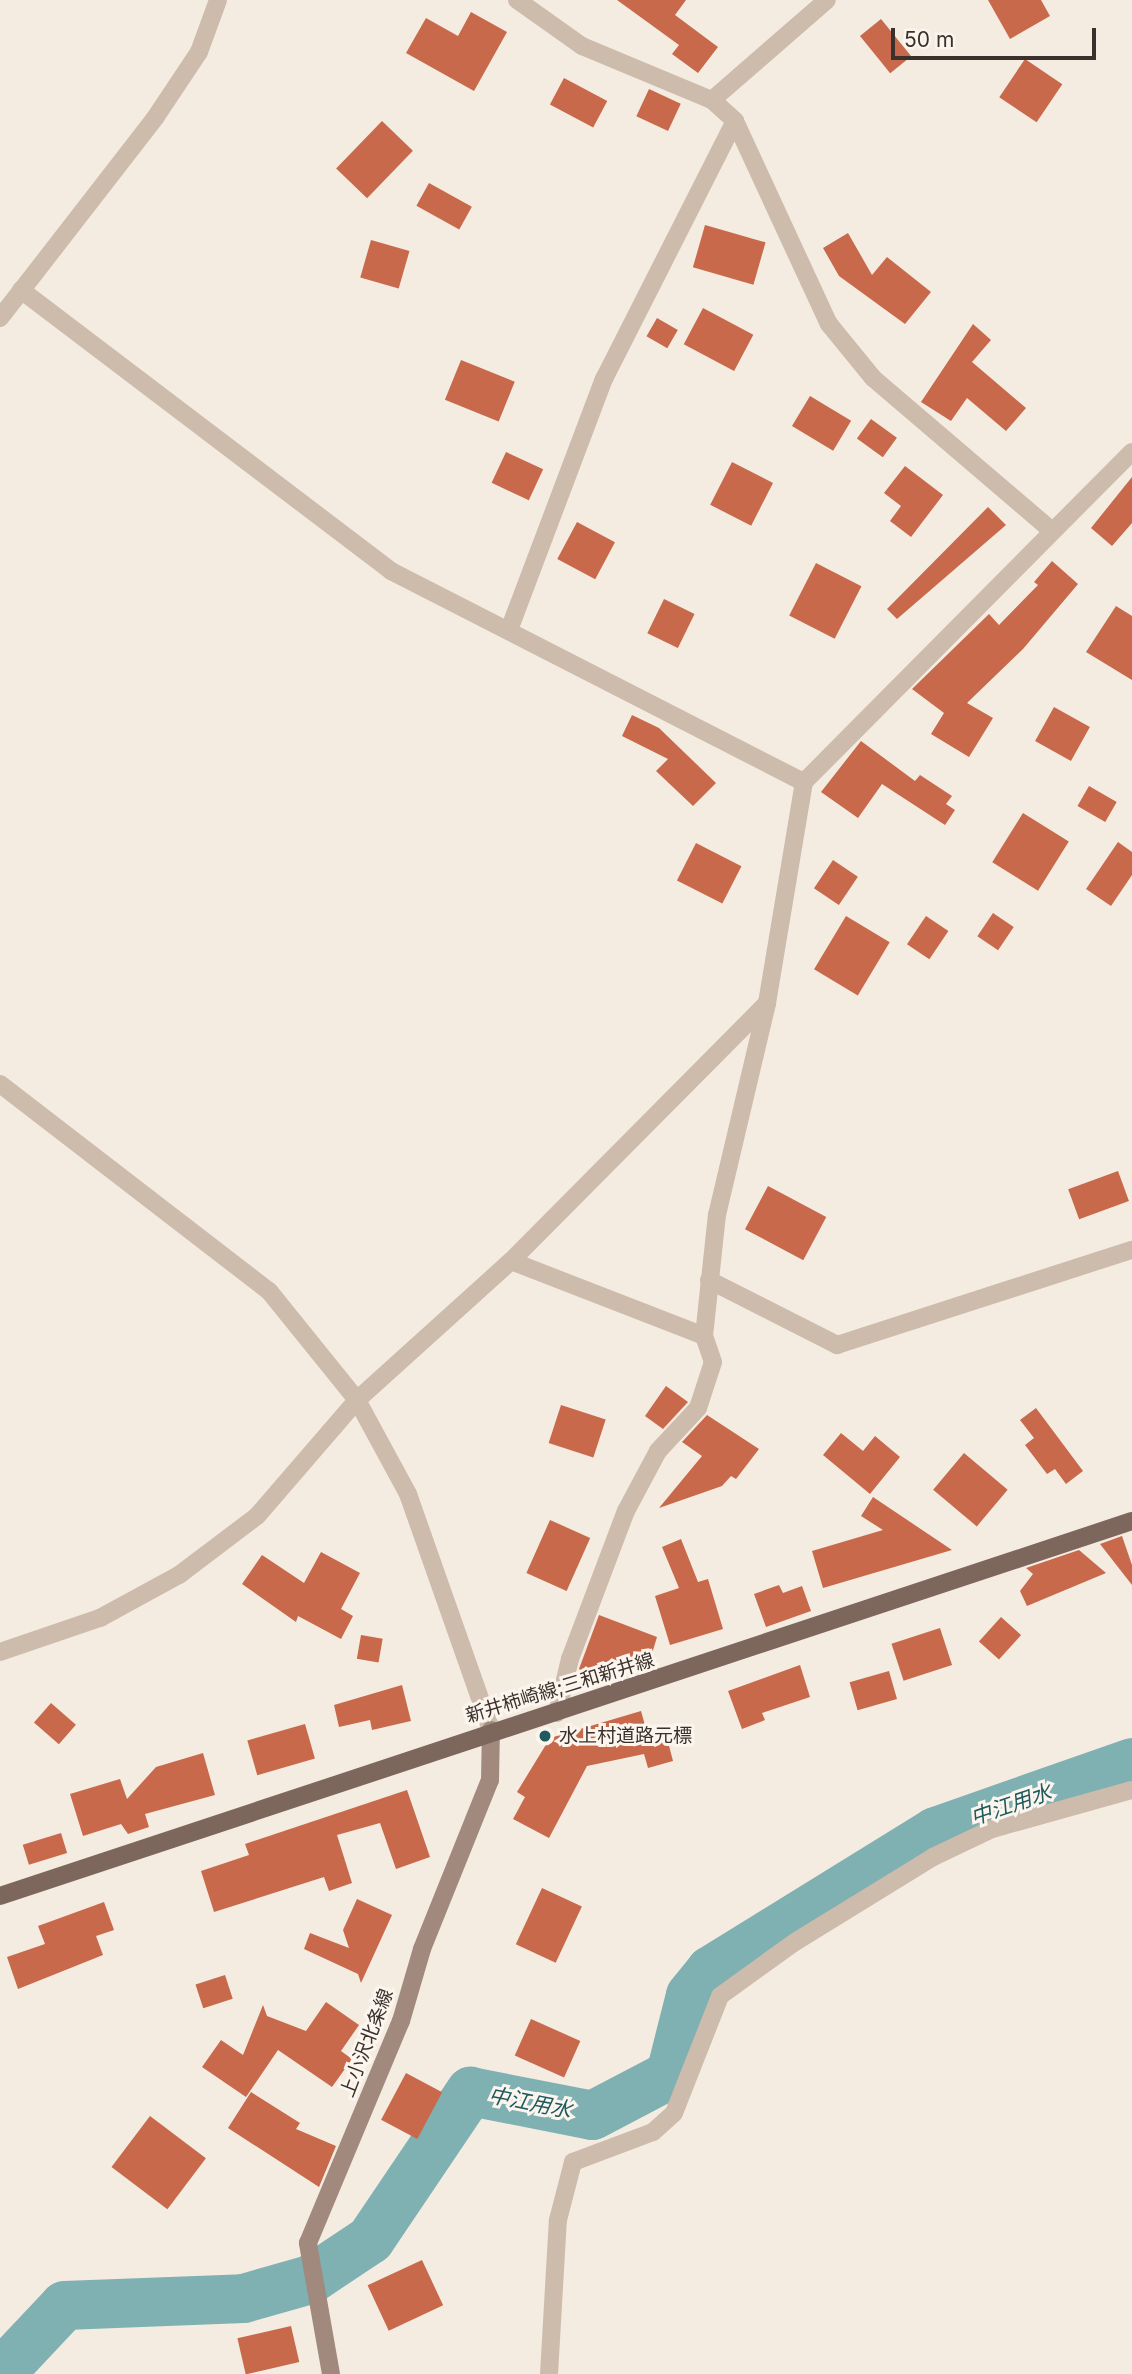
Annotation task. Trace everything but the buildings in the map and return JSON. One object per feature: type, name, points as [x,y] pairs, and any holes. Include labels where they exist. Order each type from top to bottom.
[{"type":"main road","name":"新井柿崎線;三和新井線","points":[[0,1896],[491,1730],[557,1713],[1132,1521]]},
{"type":"main road","name":"上小沢北条線","points":[[331,2374],[308,2243],[401,2021],[422,1949],[490,1780],[491,1730]]},
{"type":"street","points":[[0,318],[155,118],[199,52],[218,0]]},
{"type":"street","points":[[517,0],[582,46],[712,100],[735,121],[829,324],[873,378],[1052,531]]},
{"type":"street","points":[[712,100],[827,0]]},
{"type":"street","points":[[509,630],[604,379],[735,121]]},
{"type":"street","points":[[21,290],[391,571],[804,782]]},
{"type":"street","points":[[557,1713],[570,1659],[626,1511],[658,1451],[698,1408],[713,1363],[704,1336],[718,1215],[767,1003],[804,782],[1132,452]]},
{"type":"street","points":[[0,1652],[100,1618],[179,1575],[257,1516],[357,1400],[511,1261],[767,1003]]},
{"type":"street","points":[[0,1084],[269,1291],[357,1400],[408,1494],[491,1730]]},
{"type":"street","points":[[709,1280],[837,1345],[1132,1250]]},
{"type":"street","points":[[511,1261],[704,1336]]},
{"type":"street","points":[[549,2374],[558,2220],[573,2162],[653,2132],[674,2113],[720,1996],[795,1942],[933,1857],[992,1829],[1132,1790]]},
{"type":"waterway","name":"中江用水","points":[[0,2373],[64,2305],[243,2298],[310,2279],[370,2239],[470,2091],[592,2115],[670,2074],[690,1995],[710,1970],[935,1831],[1132,1762]]},
{"type":"place","name":"水上村道路元標","points":[[545,1736]]}]
